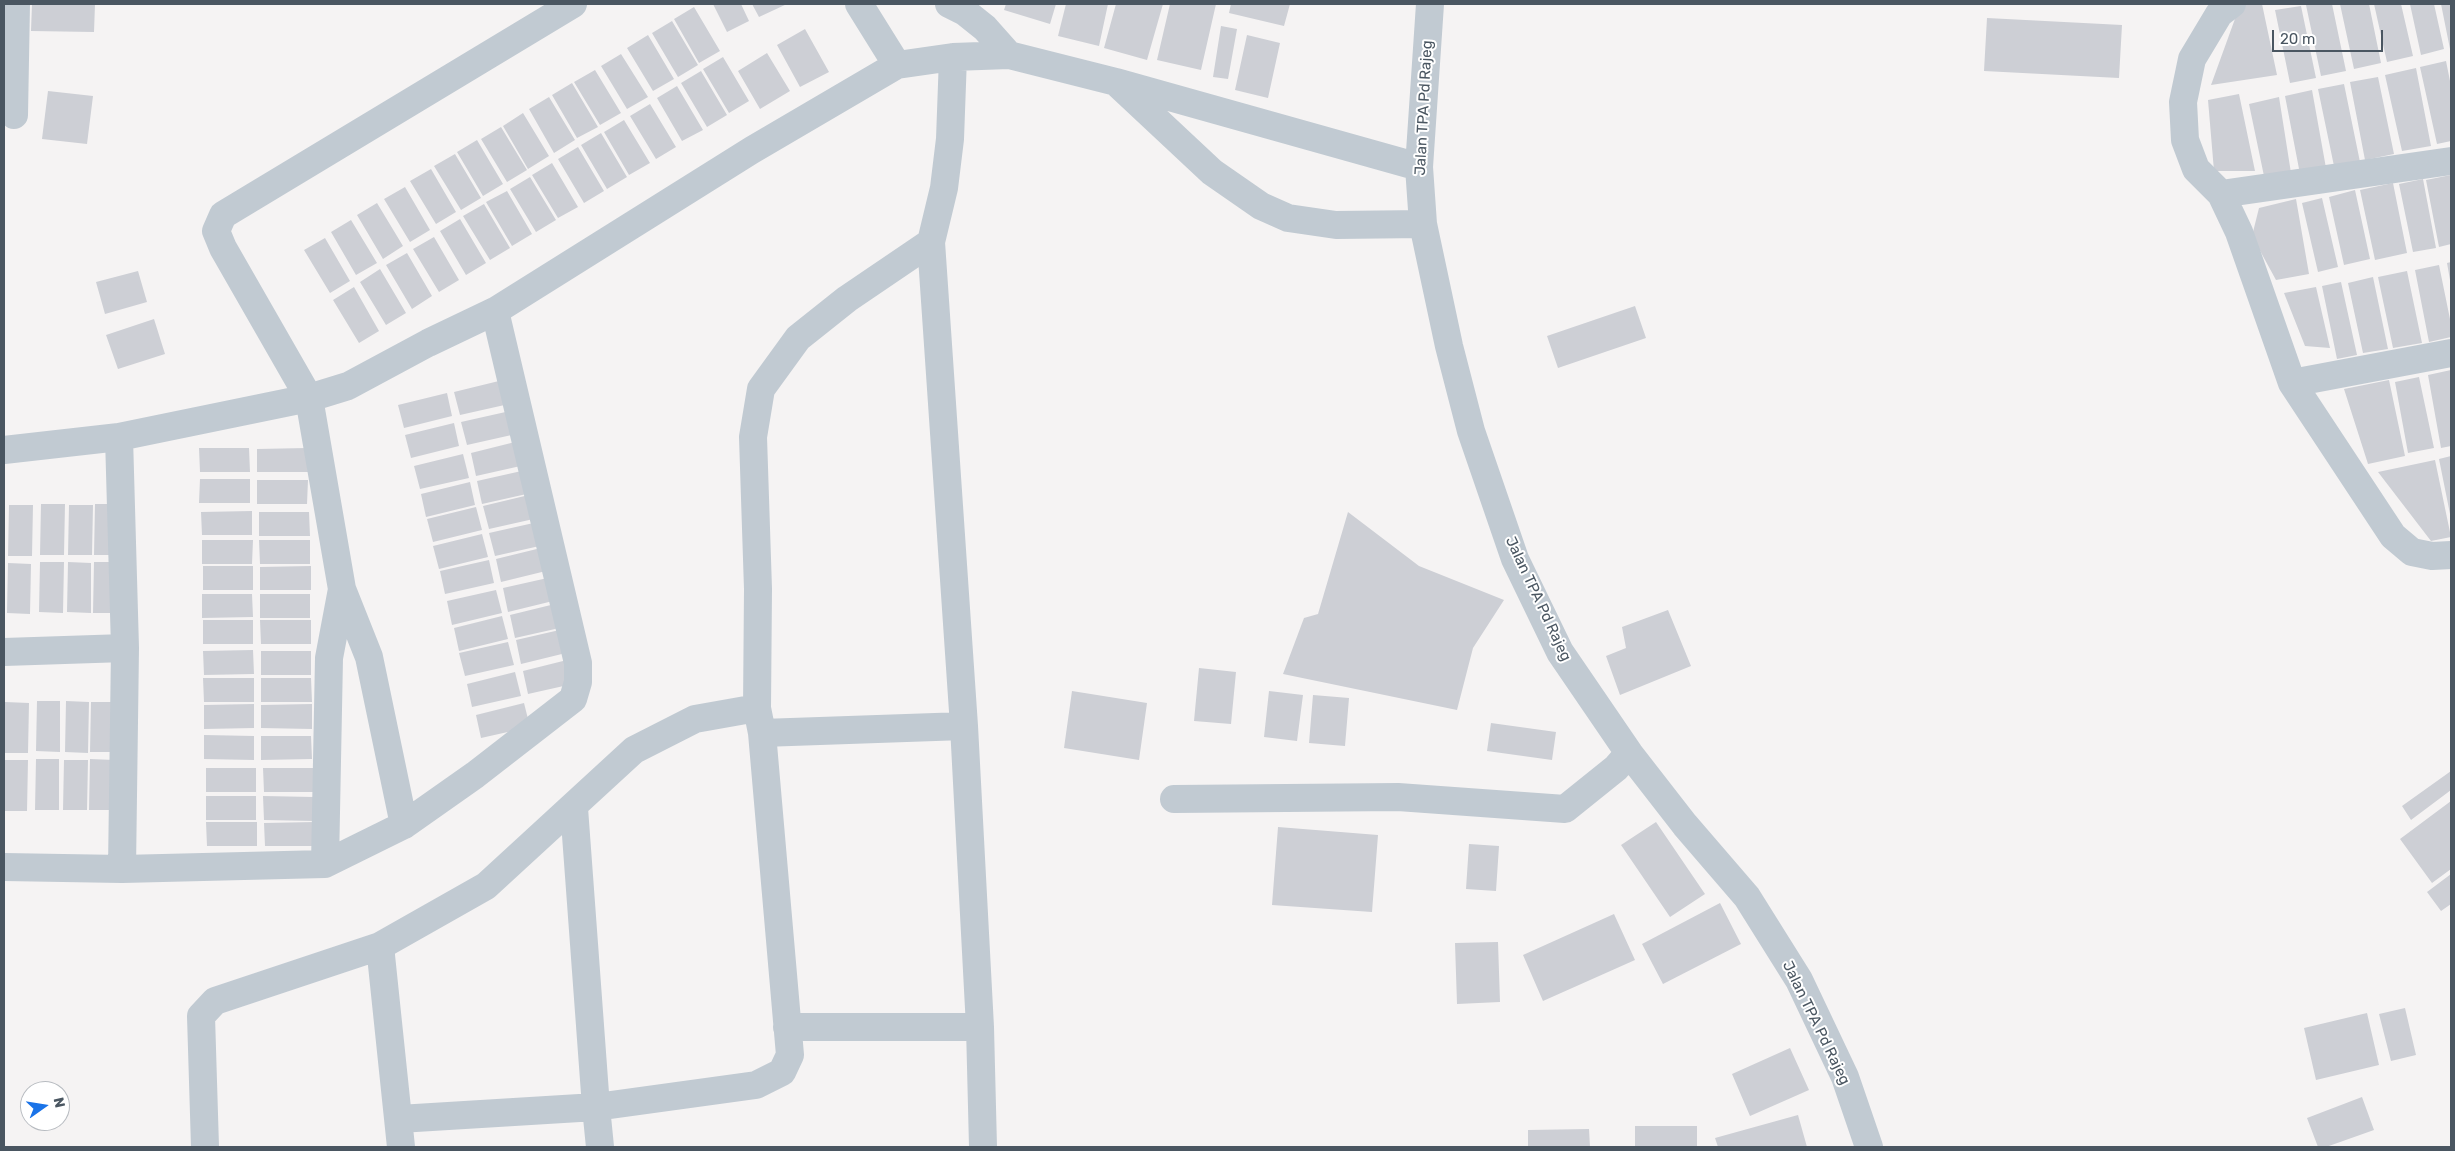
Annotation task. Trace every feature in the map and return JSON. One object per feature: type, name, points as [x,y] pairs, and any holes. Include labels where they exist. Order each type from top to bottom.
[{"type":"street","points":[[14,115],[16,4]]},
{"type":"street","points":[[404,825],[369,657],[342,588],[309,398],[223,248],[216,231],[223,215],[573,4]]},
{"type":"street","points":[[859,4],[897,65]]},
{"type":"street","points":[[949,4],[965,12],[985,28],[1009,54]]},
{"type":"street","name":"Jalan TPA Pd Rajeg","points":[[1430,4],[1419,167],[1423,224],[1449,346],[1471,431],[1515,559],[1560,652],[1629,753],[1685,825],[1747,898],[1799,980],[1845,1077],[1869,1147]]},
{"type":"street","points":[[2232,4],[2219,14],[2192,59],[2183,102],[2186,140],[2196,169],[2221,194],[2239,232],[2292,383],[2392,536],[2412,552],[2432,556],[2451,555]]},
{"type":"street","points":[[4,450],[119,437],[309,398],[348,386],[428,343],[495,311],[752,150],[897,65],[952,58],[1009,54],[1419,167]]},
{"type":"street","points":[[952,58],[950,139],[944,188],[931,242],[964,726],[980,1027],[982,1147]]},
{"type":"street","points":[[1116,82],[1212,172],[1261,206],[1288,218],[1336,225],[1423,224]]},
{"type":"street","points":[[2221,194],[2451,161]]},
{"type":"street","points":[[399,1119],[596,1107],[756,1085],[782,1072],[790,1055],[759,720],[758,616],[752,437],[761,390],[798,338],[847,299],[931,242]]},
{"type":"street","points":[[4,867],[122,869],[325,864],[404,825],[475,775],[572,699],[578,682],[578,664],[574,642],[495,311]]},
{"type":"street","points":[[2292,383],[2451,353]]},
{"type":"street","points":[[119,437],[125,648],[122,869]]},
{"type":"street","points":[[325,864],[329,658],[342,588]]},
{"type":"street","points":[[4,652],[125,648]]},
{"type":"street","points":[[204,1147],[201,1016],[214,1001],[380,946],[486,886],[574,808],[634,750],[695,720],[964,726]]},
{"type":"street","points":[[1174,799],[1398,796],[1565,809],[1616,768],[1629,753]]},
{"type":"street","points":[[574,808],[600,1147]]},
{"type":"street","points":[[380,946],[401,1147]]},
{"type":"street","points":[[787,1027],[980,1027]]},
{"type":"building","points":[[32,4],[95,4],[94,32],[31,31]]},
{"type":"building","points":[[713,4],[741,4],[749,21],[727,32]]},
{"type":"building","points":[[752,4],[787,4],[759,17]]},
{"type":"building","points":[[1006,4],[1056,4],[1050,24],[1004,10]]},
{"type":"building","points":[[1066,4],[1108,4],[1099,46],[1058,36]]},
{"type":"building","points":[[1116,4],[1163,4],[1147,60],[1104,48]]},
{"type":"building","points":[[1170,4],[1216,4],[1201,70],[1157,60]]},
{"type":"building","points":[[1231,4],[1290,4],[1284,26],[1229,13]]},
{"type":"building","points":[[2262,4],[2277,75],[2211,85],[2240,5]]},
{"type":"building","points":[[2332,4],[2346,71],[2321,76],[2306,5]]},
{"type":"building","points":[[2340,4],[2369,4],[2381,63],[2354,69]]},
{"type":"building","points":[[2374,4],[2401,4],[2413,56],[2387,62]]},
{"type":"building","points":[[2410,4],[2434,4],[2444,49],[2421,55]]},
{"type":"building","points":[[2441,4],[2451,4],[2451,49],[2450,49]]},
{"type":"building","points":[[2301,6],[2316,78],[2290,83],[2275,10]]},
{"type":"building","points":[[694,7],[720,51],[699,63],[674,19]]},
{"type":"building","points":[[1987,18],[2122,25],[2119,78],[1984,71]]},
{"type":"building","points":[[672,21],[698,65],[678,77],[652,33]]},
{"type":"building","points":[[1221,26],[1237,29],[1228,79],[1213,77]]},
{"type":"building","points":[[805,29],[829,72],[800,87],[777,45]]},
{"type":"building","points":[[648,35],[674,79],[653,91],[627,48]]},
{"type":"building","points":[[1247,35],[1280,43],[1268,98],[1235,90]]},
{"type":"building","points":[[767,53],[790,91],[760,109],[738,71]]},
{"type":"building","points":[[621,54],[648,97],[627,109],[601,66]]},
{"type":"building","points":[[723,57],[749,101],[729,113],[703,69]]},
{"type":"building","points":[[2446,61],[2451,86],[2451,141],[2437,144],[2420,67]]},
{"type":"building","points":[[2416,68],[2431,146],[2402,151],[2385,75]]},
{"type":"building","points":[[595,70],[621,113],[600,125],[574,82]]},
{"type":"building","points":[[701,71],[727,115],[707,127],[681,83]]},
{"type":"building","points":[[2378,77],[2394,154],[2365,160],[2350,82]]},
{"type":"building","points":[[572,83],[598,127],[577,138],[552,95]]},
{"type":"building","points":[[2344,84],[2360,162],[2334,166],[2318,89]]},
{"type":"building","points":[[677,86],[703,130],[682,141],[657,98]]},
{"type":"building","points":[[2312,90],[2326,168],[2300,174],[2285,96]]},
{"type":"building","points":[[48,91],[93,96],[87,144],[42,139]]},
{"type":"building","points":[[2239,94],[2255,171],[2214,171],[2208,100]]},
{"type":"building","points":[[549,97],[575,140],[554,153],[529,109]]},
{"type":"building","points":[[2279,97],[2291,173],[2264,176],[2249,104]]},
{"type":"building","points":[[650,104],[676,147],[656,159],[630,116]]},
{"type":"building","points":[[523,113],[549,156],[528,169],[503,126]]},
{"type":"building","points":[[624,120],[650,163],[629,175],[604,132]]},
{"type":"building","points":[[501,127],[527,170],[507,182],[481,139]]},
{"type":"building","points":[[601,133],[627,177],[607,189],[581,145]]},
{"type":"building","points":[[477,140],[503,184],[483,196],[457,152]]},
{"type":"building","points":[[578,147],[604,191],[584,203],[558,159]]},
{"type":"building","points":[[455,154],[481,198],[461,210],[434,166]]},
{"type":"building","points":[[552,163],[578,207],[558,218],[532,175]]},
{"type":"building","points":[[431,169],[456,212],[436,224],[410,181]]},
{"type":"building","points":[[2451,175],[2451,244],[2439,247],[2426,180]]},
{"type":"building","points":[[530,177],[556,220],[536,232],[510,189]]},
{"type":"building","points":[[2423,179],[2436,248],[2413,252],[2399,184]]},
{"type":"building","points":[[2393,183],[2407,253],[2375,260],[2360,190]]},
{"type":"building","points":[[405,187],[430,230],[410,242],[384,199]]},
{"type":"building","points":[[2355,190],[2370,259],[2344,265],[2329,197]]},
{"type":"building","points":[[507,191],[532,234],[512,246],[486,202]]},
{"type":"building","points":[[2322,198],[2338,267],[2318,272],[2302,203]]},
{"type":"building","points":[[2296,199],[2309,274],[2276,280],[2252,236],[2259,208]]},
{"type":"building","points":[[377,203],[403,246],[383,259],[357,215]]},
{"type":"building","points":[[484,204],[510,248],[490,260],[463,216]]},
{"type":"building","points":[[460,219],[486,263],[466,275],[440,231]]},
{"type":"building","points":[[351,220],[377,263],[356,275],[331,232]]},
{"type":"building","points":[[434,237],[459,280],[439,292],[413,249]]},
{"type":"building","points":[[325,238],[350,281],[330,293],[304,250]]},
{"type":"building","points":[[407,253],[432,296],[412,309],[386,265]]},
{"type":"building","points":[[2451,262],[2451,280],[2450,280],[2447,263]]},
{"type":"building","points":[[2439,265],[2451,324],[2451,337],[2429,342],[2415,270]]},
{"type":"building","points":[[380,269],[406,313],[386,325],[360,282]]},
{"type":"building","points":[[138,271],[147,302],[105,314],[96,282]]},
{"type":"building","points":[[2407,271],[2422,343],[2393,348],[2378,277]]},
{"type":"building","points":[[2373,277],[2388,349],[2363,353],[2348,283]]},
{"type":"building","points":[[2341,282],[2357,355],[2337,359],[2322,286]]},
{"type":"building","points":[[354,287],[379,331],[359,343],[333,300]]},
{"type":"building","points":[[2316,287],[2330,348],[2305,346],[2284,293]]},
{"type":"building","points":[[1635,306],[1646,338],[1558,368],[1547,336]]},
{"type":"building","points":[[154,319],[165,354],[118,369],[106,335]]},
{"type":"building","points":[[2451,370],[2451,446],[2441,448],[2428,375]]},
{"type":"building","points":[[2419,377],[2434,448],[2408,453],[2395,382]]},
{"type":"building","points":[[503,380],[509,404],[460,415],[454,392]]},
{"type":"building","points":[[2389,380],[2405,456],[2368,464],[2344,389]]},
{"type":"building","points":[[447,393],[452,416],[404,428],[398,405]]},
{"type":"building","points":[[510,411],[516,434],[467,445],[461,422]]},
{"type":"building","points":[[454,423],[459,446],[411,458],[405,435]]},
{"type":"building","points":[[519,441],[525,465],[476,476],[471,453]]},
{"type":"building","points":[[199,448],[249,448],[250,472],[200,472]]},
{"type":"building","points":[[307,448],[308,472],[257,472],[257,449]]},
{"type":"building","points":[[463,454],[469,478],[420,489],[414,466]]},
{"type":"building","points":[[2451,456],[2451,514],[2450,514],[2439,459]]},
{"type":"building","points":[[2435,460],[2451,537],[2431,541],[2378,472]]},
{"type":"building","points":[[526,470],[531,493],[482,504],[477,481]]},
{"type":"building","points":[[200,479],[250,479],[250,503],[199,503]]},
{"type":"building","points":[[257,480],[308,480],[307,504],[257,504]]},
{"type":"building","points":[[470,482],[475,505],[426,517],[421,494]]},
{"type":"building","points":[[533,494],[538,518],[489,529],[483,506]]},
{"type":"building","points":[[41,504],[65,504],[64,555],[40,555]]},
{"type":"building","points":[[95,504],[119,504],[118,555],[94,555]]},
{"type":"building","points":[[9,505],[33,505],[32,556],[8,556]]},
{"type":"building","points":[[69,505],[93,505],[92,555],[68,555]]},
{"type":"building","points":[[476,507],[482,530],[433,542],[427,519]]},
{"type":"building","points":[[252,511],[252,535],[202,535],[201,512]]},
{"type":"building","points":[[259,512],[309,512],[310,536],[259,536]]},
{"type":"building","points":[[1348,512],[1419,566],[1504,600],[1473,648],[1457,710],[1283,674],[1304,618],[1318,614]]},
{"type":"building","points":[[538,522],[544,545],[495,556],[489,533]]},
{"type":"building","points":[[482,534],[488,557],[439,569],[433,546]]},
{"type":"building","points":[[202,540],[253,540],[252,564],[202,564]]},
{"type":"building","points":[[259,540],[310,540],[310,564],[260,564]]},
{"type":"building","points":[[545,547],[550,570],[501,582],[496,559]]},
{"type":"building","points":[[489,560],[494,583],[445,594],[440,571]]},
{"type":"building","points":[[40,562],[64,562],[63,613],[39,612]]},
{"type":"building","points":[[68,562],[91,563],[91,613],[67,612]]},
{"type":"building","points":[[94,562],[118,562],[117,613],[93,613]]},
{"type":"building","points":[[8,563],[31,564],[30,614],[7,613]]},
{"type":"building","points":[[203,566],[253,566],[253,590],[203,590]]},
{"type":"building","points":[[311,566],[311,590],[260,590],[260,567]]},
{"type":"building","points":[[552,577],[557,600],[508,612],[503,588]]},
{"type":"building","points":[[496,590],[502,613],[452,625],[447,601]]},
{"type":"building","points":[[202,594],[252,594],[253,617],[202,618]]},
{"type":"building","points":[[260,594],[310,594],[310,618],[260,618]]},
{"type":"building","points":[[559,603],[564,627],[515,638],[510,615]]},
{"type":"building","points":[[1668,610],[1691,666],[1620,695],[1606,656],[1626,648],[1622,627]]},
{"type":"building","points":[[502,616],[508,639],[459,651],[454,628]]},
{"type":"building","points":[[203,620],[253,620],[253,644],[203,644]]},
{"type":"building","points":[[260,620],[311,620],[311,644],[261,644]]},
{"type":"building","points":[[564,629],[570,652],[521,664],[516,640]]},
{"type":"building","points":[[508,642],[514,665],[465,676],[459,653]]},
{"type":"building","points":[[253,650],[254,674],[204,675],[203,651]]},
{"type":"building","points":[[261,651],[311,651],[311,675],[261,675]]},
{"type":"building","points":[[571,659],[577,683],[528,694],[523,671]]},
{"type":"building","points":[[1199,668],[1236,672],[1231,724],[1194,721]]},
{"type":"building","points":[[515,672],[521,696],[472,707],[467,684]]},
{"type":"building","points":[[203,678],[254,678],[254,702],[204,702]]},
{"type":"building","points":[[261,678],[311,678],[312,702],[261,702]]},
{"type":"building","points":[[1072,691],[1147,703],[1139,760],[1064,748]]},
{"type":"building","points":[[1269,691],[1303,695],[1297,741],[1264,737]]},
{"type":"building","points":[[1313,695],[1349,698],[1345,746],[1309,743]]},
{"type":"building","points":[[37,701],[60,701],[60,752],[36,751]]},
{"type":"building","points":[[66,701],[89,702],[88,753],[65,752]]},
{"type":"building","points":[[5,702],[29,703],[28,753],[4,753]]},
{"type":"building","points":[[91,702],[115,702],[114,752],[90,752]]},
{"type":"building","points":[[524,703],[530,727],[481,738],[476,715]]},
{"type":"building","points":[[254,704],[254,728],[204,729],[204,705]]},
{"type":"building","points":[[312,704],[312,729],[261,728],[261,705]]},
{"type":"building","points":[[1491,723],[1556,732],[1552,760],[1487,751]]},
{"type":"building","points":[[204,735],[254,736],[254,760],[204,759]]},
{"type":"building","points":[[261,736],[311,736],[312,759],[261,760]]},
{"type":"building","points":[[36,759],[59,759],[59,810],[35,810]]},
{"type":"building","points":[[90,759],[114,760],[113,810],[89,810]]},
{"type":"building","points":[[4,760],[28,760],[27,811],[4,811]]},
{"type":"building","points":[[64,760],[88,760],[87,810],[63,810]]},
{"type":"building","points":[[206,768],[256,768],[256,792],[206,792]]},
{"type":"building","points":[[263,768],[313,768],[314,792],[264,792]]},
{"type":"building","points":[[2451,771],[2451,790],[2411,820],[2402,806]]},
{"type":"building","points":[[206,796],[256,796],[256,820],[206,820]]},
{"type":"building","points":[[263,796],[314,797],[314,821],[264,820]]},
{"type":"building","points":[[2451,801],[2451,869],[2432,883],[2400,839]]},
{"type":"building","points":[[206,822],[257,822],[257,846],[207,846]]},
{"type":"building","points":[[315,822],[315,846],[265,846],[264,823]]},
{"type":"building","points":[[1656,822],[1705,894],[1670,917],[1621,845]]},
{"type":"building","points":[[1278,827],[1378,835],[1372,912],[1272,905]]},
{"type":"building","points":[[1469,844],[1499,846],[1496,891],[1466,889]]},
{"type":"building","points":[[2451,874],[2451,904],[2441,911],[2427,892]]},
{"type":"building","points":[[1720,903],[1741,944],[1663,984],[1642,944]]},
{"type":"building","points":[[1614,914],[1635,960],[1543,1001],[1523,955]]},
{"type":"building","points":[[1498,942],[1500,1002],[1457,1004],[1455,943]]},
{"type":"building","points":[[2405,1008],[2416,1055],[2391,1061],[2379,1014]]},
{"type":"building","points":[[2367,1013],[2379,1065],[2316,1080],[2304,1028]]},
{"type":"building","points":[[1790,1048],[1809,1090],[1750,1116],[1732,1074]]},
{"type":"building","points":[[2362,1097],[2374,1130],[2326,1147],[2318,1147],[2307,1118]]},
{"type":"building","points":[[1798,1115],[1807,1147],[1718,1147],[1715,1138]]},
{"type":"building","points":[[1635,1126],[1697,1126],[1697,1147],[1635,1147]]},
{"type":"building","points":[[1589,1129],[1590,1147],[1528,1147],[1528,1130]]}]
